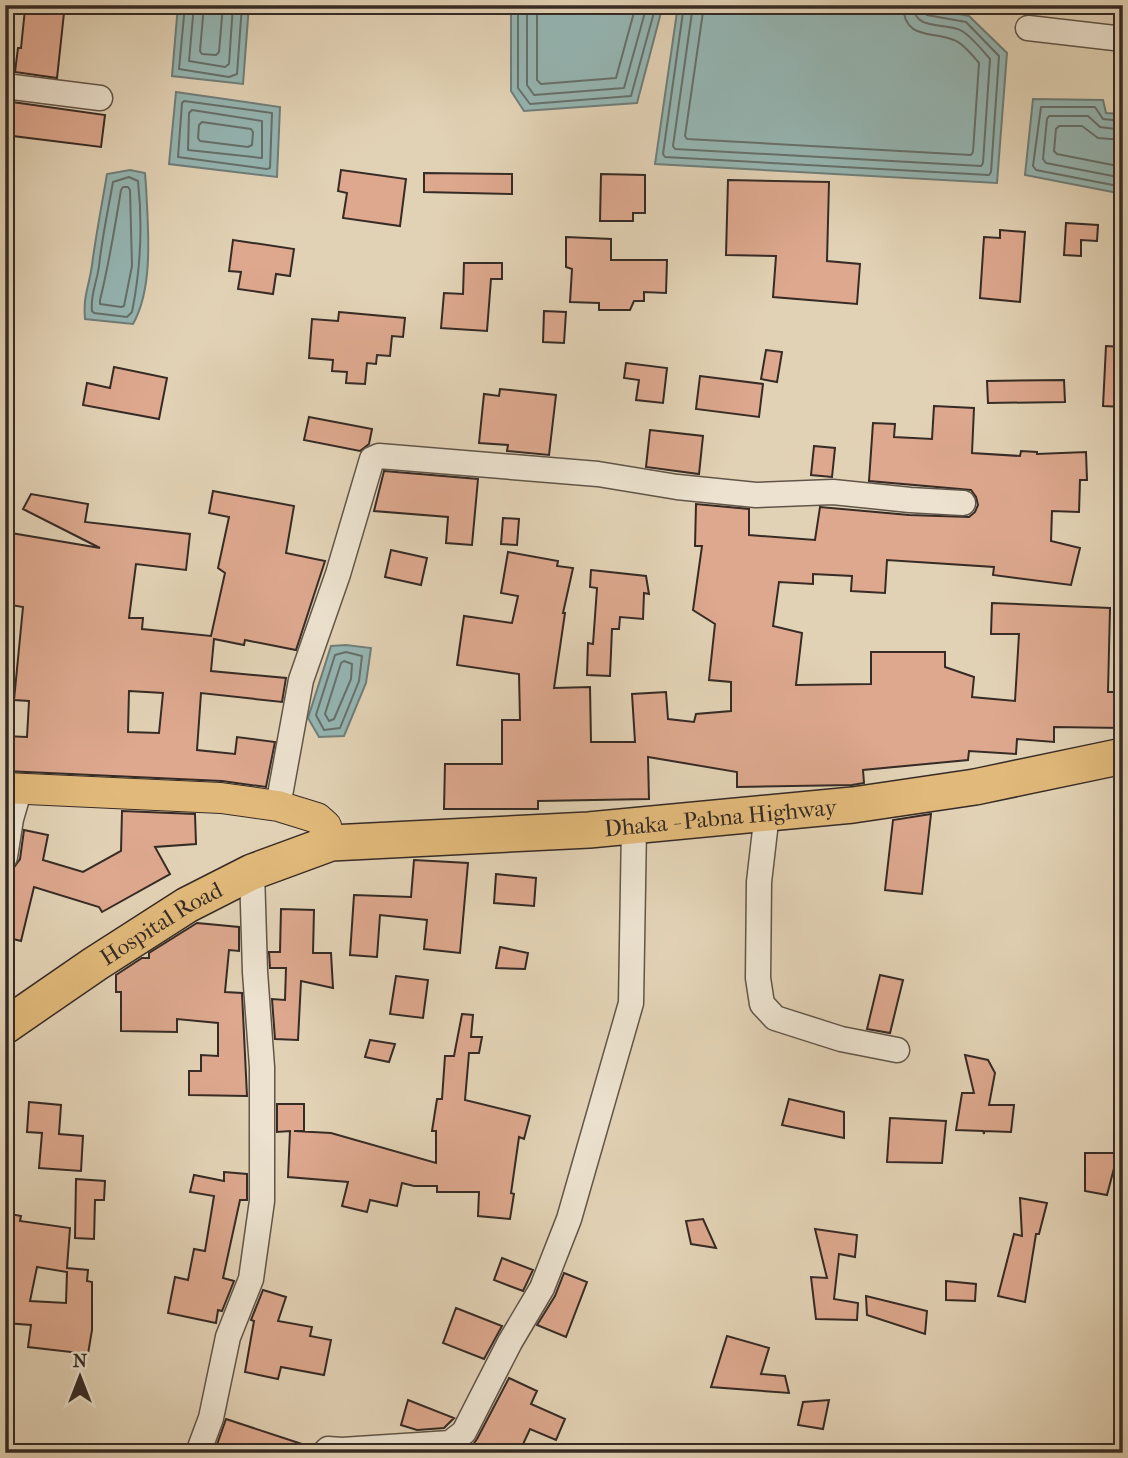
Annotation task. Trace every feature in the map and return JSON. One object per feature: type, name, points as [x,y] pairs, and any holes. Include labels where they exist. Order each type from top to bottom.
[{"type":"highway","name":"Dhaka - Pabna Highway","points":[[328,834],[452,820],[588,816],[851,791],[1123,737]]},
{"type":"highway","name":"Dhaka - Pabna Highway","points":[[328,834],[589,830],[853,805],[975,788],[1123,756]]},
{"type":"highway","name":"Hospital Road","points":[[5,1026],[187,905],[328,834]]},
{"type":"highway","name":"Hospital Road","points":[[5,999],[85,944],[244,851],[328,834]]},
{"type":"main road","name":"Dhaka - Pabna Highway","points":[[13,788],[221,798],[278,806],[317,818],[328,834]]},
{"type":"street","points":[[1028,28],[1123,39]]},
{"type":"street","points":[[5,86],[100,98]]},
{"type":"street","points":[[278,806],[301,680],[338,574],[372,459],[379,456],[598,474],[677,487],[756,495],[833,492],[963,503]]},
{"type":"street","points":[[5,857],[13,788]]},
{"type":"street","points":[[767,813],[759,882],[758,978],[762,1004],[775,1018],[841,1039],[897,1050]]},
{"type":"street","points":[[324,1453],[328,1449],[450,1443],[464,1432],[510,1342],[542,1288],[569,1219],[631,1003],[634,826]]},
{"type":"street","points":[[198,1453],[211,1418],[228,1337],[251,1279],[262,1201],[262,1067],[255,984],[252,872]]},
{"type":"water","points":[[178,5],[249,5],[243,84],[172,76]]},
{"type":"water","points":[[511,5],[663,5],[637,103],[524,111],[511,91]]},
{"type":"water","points":[[678,5],[922,7],[969,16],[1007,53],[997,183],[655,164]]},
{"type":"water","points":[[176,92],[280,107],[277,177],[169,164]]},
{"type":"water","points":[[1033,99],[1103,100],[1106,113],[1123,114],[1123,194],[1025,175]]},
{"type":"water","points":[[130,170],[145,173],[146,186],[148,257],[140,309],[133,324],[85,319],[86,297],[107,174]]},
{"type":"water","points":[[331,646],[371,648],[366,683],[344,736],[319,737],[308,718]]},
{"type":"building","points":[[25,9],[64,13],[57,78],[15,72],[18,48],[21,48]]},
{"type":"building","points":[[5,101],[105,115],[101,147],[5,135]]},
{"type":"building","points":[[341,170],[406,179],[400,226],[343,218],[347,193],[338,191]]},
{"type":"building","points":[[424,173],[512,174],[512,194],[424,192]]},
{"type":"building","points":[[601,174],[645,175],[645,213],[633,213],[633,221],[600,221]]},
{"type":"building","points":[[728,180],[829,182],[827,261],[860,264],[857,304],[773,297],[776,256],[726,255]]},
{"type":"building","points":[[1066,223],[1098,225],[1097,241],[1081,240],[1081,256],[1064,255]]},
{"type":"building","points":[[1000,230],[1025,232],[1020,302],[980,298],[984,237],[1000,238]]},
{"type":"building","points":[[566,237],[611,239],[611,260],[667,260],[666,293],[644,292],[644,301],[634,301],[630,310],[599,310],[599,303],[570,302],[572,269],[566,267]]},
{"type":"building","points":[[233,240],[294,249],[290,276],[276,274],[273,294],[238,289],[241,272],[229,271]]},
{"type":"building","points":[[464,263],[502,263],[502,279],[491,279],[487,331],[441,328],[444,293],[463,294]]},
{"type":"building","points":[[544,311],[566,312],[564,343],[543,342]]},
{"type":"building","points":[[339,312],[405,318],[403,337],[392,336],[390,356],[377,355],[376,364],[367,363],[365,384],[346,383],[347,372],[332,371],[333,360],[309,358],[312,319],[338,321]]},
{"type":"building","points":[[1106,346],[1123,347],[1123,407],[1103,406]]},
{"type":"building","points":[[766,350],[782,352],[777,382],[761,379]]},
{"type":"building","points":[[626,363],[667,368],[663,403],[636,400],[639,380],[624,378]]},
{"type":"building","points":[[114,367],[167,378],[159,419],[83,405],[87,383],[110,388]]},
{"type":"building","points":[[700,376],[763,384],[759,417],[696,409]]},
{"type":"building","points":[[1064,380],[1065,402],[988,403],[987,381]]},
{"type":"building","points":[[500,389],[556,395],[549,455],[507,451],[508,445],[479,443],[484,394],[499,396]]},
{"type":"building","points":[[934,406],[974,408],[972,453],[1020,456],[1021,451],[1037,454],[1086,452],[1087,480],[1080,480],[1079,512],[1052,511],[1051,541],[1080,548],[1071,585],[993,575],[994,567],[887,560],[885,593],[851,591],[852,576],[813,574],[813,584],[779,582],[773,626],[802,633],[796,685],[871,684],[871,652],[945,652],[945,667],[974,677],[972,697],[1015,701],[1019,634],[991,634],[992,603],[1110,608],[1108,692],[1123,692],[1123,728],[1054,727],[1054,742],[1017,739],[1016,754],[969,751],[968,760],[863,770],[864,783],[852,785],[737,787],[737,772],[648,757],[649,799],[538,801],[538,809],[444,809],[445,764],[502,764],[502,720],[520,720],[519,674],[457,665],[464,616],[512,623],[518,596],[501,593],[508,552],[558,561],[557,566],[573,568],[563,613],[554,688],[590,687],[591,742],[635,742],[632,694],[666,692],[668,719],[694,722],[696,714],[731,711],[731,682],[709,680],[715,624],[693,610],[702,546],[695,546],[696,504],[749,509],[749,535],[815,540],[820,507],[969,517],[978,505],[971,490],[869,481],[873,423],[895,424],[894,437],[932,439]]},
{"type":"building","points":[[309,417],[372,429],[369,444],[360,451],[304,440]]},
{"type":"building","points":[[650,430],[703,436],[699,474],[646,467]]},
{"type":"building","points":[[814,446],[835,448],[832,477],[811,475]]},
{"type":"building","points":[[384,471],[478,479],[472,545],[446,543],[448,517],[374,511]]},
{"type":"building","points":[[213,491],[294,506],[286,553],[325,561],[296,650],[245,640],[244,645],[214,639],[211,671],[286,678],[282,702],[201,693],[197,750],[235,754],[237,737],[275,742],[266,787],[222,781],[5,771],[5,736],[27,737],[29,701],[14,700],[23,607],[5,604],[5,532],[100,548],[23,509],[31,494],[88,504],[85,522],[190,534],[186,570],[136,564],[129,618],[143,618],[142,629],[211,636],[225,573],[218,568],[229,517],[209,513]],"holes":[[[129,691],[163,693],[159,733],[128,732]]]},
{"type":"building","points":[[503,518],[519,519],[517,545],[501,544]]},
{"type":"building","points":[[391,550],[427,558],[421,585],[385,577]]},
{"type":"building","points":[[591,570],[646,576],[649,594],[644,593],[643,619],[620,617],[619,629],[612,629],[610,676],[587,675],[588,643],[593,644],[597,588],[590,587]]},
{"type":"building","points":[[122,811],[195,814],[196,844],[155,847],[170,874],[102,912],[99,907],[34,887],[21,941],[5,937],[5,907],[14,872],[12,870],[20,859],[24,830],[48,835],[43,860],[83,872],[121,851]]},
{"type":"building","points":[[931,814],[922,894],[885,890],[893,820]]},
{"type":"building","points":[[414,860],[468,863],[460,953],[424,949],[427,920],[380,915],[377,957],[350,955],[354,895],[411,897]]},
{"type":"building","points":[[496,874],[536,878],[534,906],[494,903]]},
{"type":"building","points":[[281,909],[314,910],[313,953],[331,953],[333,988],[301,981],[298,1040],[275,1039],[272,999],[285,1000],[286,968],[270,968],[269,952],[280,952]]},
{"type":"building","points":[[197,923],[239,927],[239,951],[229,950],[225,992],[242,993],[247,1096],[189,1095],[189,1071],[201,1071],[201,1055],[218,1056],[218,1023],[177,1019],[177,1032],[121,1031],[121,992],[116,992],[116,975],[142,958],[149,958],[149,953]]},
{"type":"building","points":[[500,947],[528,953],[525,969],[496,968]]},
{"type":"building","points":[[880,975],[903,980],[890,1033],[867,1029]]},
{"type":"building","points":[[396,976],[428,980],[423,1018],[390,1014]]},
{"type":"building","points":[[462,1014],[473,1015],[471,1037],[482,1037],[479,1053],[469,1053],[465,1100],[530,1116],[524,1139],[519,1137],[510,1219],[478,1216],[479,1192],[437,1192],[437,1186],[402,1183],[397,1206],[370,1200],[367,1212],[342,1206],[348,1182],[288,1177],[290,1131],[277,1132],[277,1104],[304,1104],[304,1131],[294,1131],[331,1133],[436,1163],[436,1131],[432,1131],[437,1099],[442,1099],[445,1056],[454,1056]]},
{"type":"building","points":[[370,1040],[395,1044],[389,1062],[365,1057]]},
{"type":"building","points":[[965,1055],[988,1060],[995,1073],[989,1105],[1014,1105],[1011,1132],[984,1131],[984,1134],[983,1131],[956,1130],[962,1093],[974,1093]]},
{"type":"building","points":[[789,1099],[844,1112],[844,1138],[782,1125]]},
{"type":"building","points":[[29,1102],[61,1105],[59,1134],[83,1136],[81,1171],[39,1168],[42,1133],[27,1132]]},
{"type":"building","points":[[890,1118],[946,1121],[942,1163],[887,1162]]},
{"type":"building","points":[[1085,1153],[1118,1153],[1107,1195],[1085,1191]]},
{"type":"building","points":[[224,1172],[247,1174],[247,1200],[240,1200],[223,1278],[234,1281],[222,1311],[218,1310],[216,1323],[168,1313],[175,1277],[188,1280],[194,1249],[205,1251],[214,1196],[190,1192],[194,1175],[224,1181]]},
{"type":"building","points":[[76,1179],[105,1181],[104,1200],[95,1200],[94,1239],[75,1238]]},
{"type":"building","points":[[1020,1198],[1047,1203],[1039,1234],[1036,1234],[1025,1302],[998,1296],[1014,1234],[1022,1236]]},
{"type":"building","points":[[5,1213],[21,1216],[20,1221],[70,1228],[67,1268],[88,1270],[87,1281],[92,1282],[92,1330],[88,1354],[28,1347],[31,1325],[5,1323]],"holes":[[[37,1267],[67,1272],[66,1303],[30,1301]]]},
{"type":"building","points":[[703,1219],[716,1248],[691,1244],[686,1221]]},
{"type":"building","points":[[815,1229],[857,1235],[855,1257],[839,1254],[834,1299],[858,1303],[857,1320],[816,1319],[811,1277],[827,1278]]},
{"type":"building","points":[[502,1258],[533,1270],[523,1291],[494,1280]]},
{"type":"building","points":[[564,1273],[587,1282],[566,1337],[537,1325],[555,1296]]},
{"type":"building","points":[[946,1281],[976,1284],[975,1301],[946,1300]]},
{"type":"building","points":[[263,1290],[286,1297],[278,1321],[312,1327],[310,1336],[331,1340],[324,1375],[281,1367],[278,1379],[245,1372],[254,1321],[251,1320]]},
{"type":"building","points":[[866,1296],[927,1311],[925,1334],[867,1315]]},
{"type":"building","points":[[456,1308],[502,1326],[484,1359],[443,1343]]},
{"type":"building","points":[[727,1336],[769,1348],[761,1374],[785,1376],[789,1393],[711,1387]]},
{"type":"building","points":[[509,1378],[537,1391],[531,1404],[565,1419],[556,1440],[530,1429],[519,1453],[467,1453],[477,1439]]},
{"type":"building","points":[[408,1400],[454,1418],[444,1428],[417,1430],[401,1425]]},
{"type":"building","points":[[829,1400],[823,1429],[798,1425],[803,1402]]},
{"type":"building","points":[[226,1419],[311,1447],[310,1453],[214,1453]]}]
